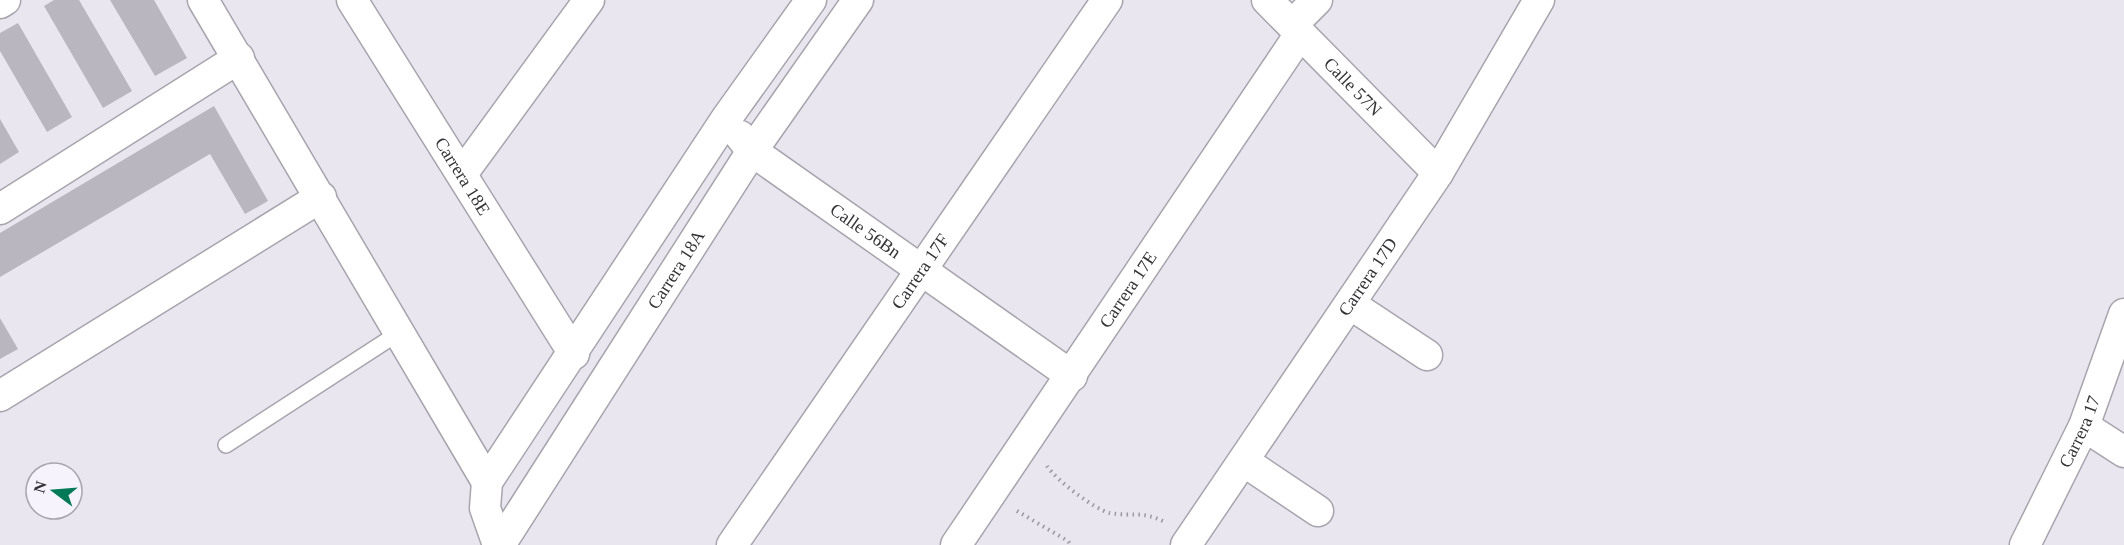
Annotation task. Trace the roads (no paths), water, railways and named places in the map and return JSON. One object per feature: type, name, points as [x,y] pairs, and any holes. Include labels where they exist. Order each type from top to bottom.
[{"type":"street","points":[[0,3],[5,0]]},
{"type":"street","points":[[203,0],[400,332],[486,495],[499,545]]},
{"type":"street","points":[[462,174],[589,0]]},
{"type":"street","points":[[486,495],[726,119],[811,0]]},
{"type":"street","name":"Carrera 18A","points":[[499,545],[752,151],[858,0]]},
{"type":"street","name":"Carrera 17F","points":[[732,545],[1107,0]]},
{"type":"street","name":"Calle 57N","points":[[1267,0],[1438,173]]},
{"type":"street","name":"Carrera 17E","points":[[956,545],[1072,376],[1317,0]]},
{"type":"street","name":"Carrera 17D","points":[[1189,540],[1245,462],[1438,173],[1539,0]]},
{"type":"street","name":"Carrera 18E","points":[[367,8],[462,174],[574,354]]},
{"type":"street","points":[[0,209],[239,58]]},
{"type":"street","name":"Calle 56Bn","points":[[726,119],[752,151],[1072,376]]},
{"type":"street","points":[[0,396],[321,197]]},
{"type":"street","points":[[1350,304],[1427,355]]},
{"type":"street","name":"Carrera 17","points":[[2025,545],[2084,426],[2124,314]]},
{"type":"street","points":[[2084,426],[2124,452]]},
{"type":"street","points":[[1245,462],[1318,511]]},
{"type":"lane","points":[[226,445],[400,332]]}]
